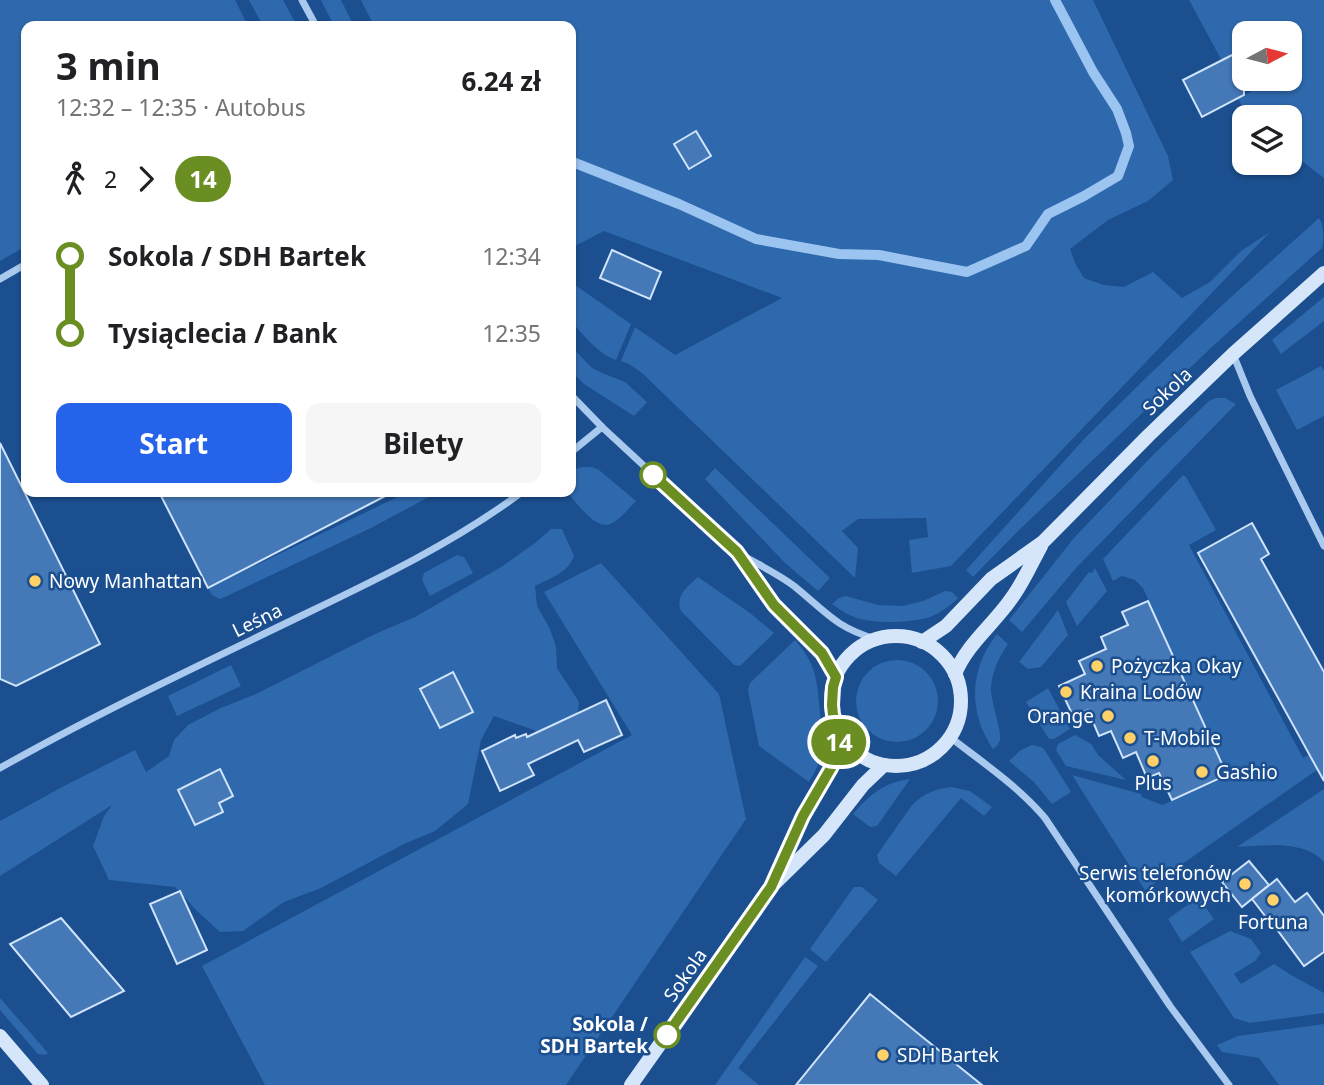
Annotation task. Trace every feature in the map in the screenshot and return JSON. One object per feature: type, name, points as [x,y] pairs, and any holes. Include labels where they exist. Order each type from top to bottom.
[{"type":"street","points":[[302,0],[313,21]]},
{"type":"street","points":[[0,279],[21,267]]},
{"type":"street","name":"Sokola","points":[[922,642],[946,626],[991,579],[1043,542],[1233,354],[1324,273]]},
{"type":"street","points":[[1233,354],[1250,396],[1324,546]]},
{"type":"street","points":[[576,400],[737,552],[791,584],[843,628],[876,639]]},
{"type":"street","points":[[576,448],[602,427]]},
{"type":"street","name":"Leśna","points":[[0,768],[182,673],[404,566],[462,533],[515,497]]},
{"type":"street","name":"Sokola","points":[[955,674],[969,647],[1011,599],[1043,542]]},
{"type":"street","points":[[737,552],[774,605],[822,653],[836,677]]},
{"type":"street","points":[[894,636],[922,642],[945,658],[955,674],[960,692],[960,711],[950,737],[937,751],[922,761],[903,766],[884,765],[858,754],[840,733],[833,715],[833,687],[845,661],[859,648],[876,639],[894,636]]},
{"type":"street","name":"Sokola","points":[[771,887],[803,816],[836,757],[840,733]]},
{"type":"street","points":[[950,737],[1015,787],[1045,818],[1170,1006],[1229,1085]]},
{"type":"street","name":"Sokola","points":[[631,1085],[771,887],[824,835],[863,785],[884,765]]},
{"type":"street","points":[[0,1036],[42,1085]]},
{"type":"shaded area","points":[[0,0],[235,0],[246,21],[21,21],[21,249],[0,261]]},
{"type":"shaded area","points":[[249,0],[283,0],[294,21],[260,21]]},
{"type":"shaded area","points":[[321,0],[341,0],[352,21],[332,21]]},
{"type":"shaded area","points":[[361,0],[1093,0],[1168,156],[1173,180],[1148,201],[1108,220],[1070,249],[1084,278],[1104,285],[1124,287],[1153,272],[1182,298],[1210,282],[1241,251],[1270,232],[951,566],[912,573],[909,540],[928,537],[926,518],[858,519],[842,531],[858,548],[855,578],[642,373],[621,361],[635,327],[675,355],[782,298],[604,231],[576,245],[576,21],[372,21]]},
{"type":"shaded area","points":[[1189,0],[1324,0],[1324,178],[1302,161],[1302,105],[1241,105],[1238,98],[1252,91],[1302,91],[1302,21],[1232,21],[1232,56],[1222,61]]},
{"type":"shaded area","points":[[1319,218],[1323,232],[1322,248],[1213,346],[973,577],[966,570],[1085,438],[1220,307]]},
{"type":"shaded area","points":[[576,286],[631,324],[616,360],[586,338],[576,327]]},
{"type":"shaded area","points":[[1324,297],[1324,321],[1281,354],[1272,340]]},
{"type":"shaded area","points":[[576,351],[592,368],[625,382],[647,402],[634,416],[576,376]]},
{"type":"shaded area","points":[[1321,366],[1324,371],[1324,416],[1297,430],[1276,390]]},
{"type":"shaded area","points":[[1225,398],[1236,404],[1076,568],[1022,632],[1009,620],[1074,538],[1153,455],[1209,401]]},
{"type":"shaded area","points":[[592,467],[599,470],[636,501],[610,524],[598,523],[571,497],[576,497],[578,468]]},
{"type":"shaded area","points":[[715,468],[830,578],[818,591],[785,563],[705,479]]},
{"type":"shaded area","points":[[1183,475],[1216,530],[1189,545],[1303,758],[1324,746],[1324,765],[1145,890],[1072,775],[1141,794],[1142,797],[1162,805],[1229,776],[1143,588],[1135,580],[1122,576],[1113,581],[1103,559]]},
{"type":"shaded area","points":[[398,497],[429,497],[373,527],[220,599],[212,595],[208,588]]},
{"type":"shaded area","points":[[551,529],[562,529],[574,556],[563,571],[535,586],[537,606],[550,629],[556,647],[557,668],[579,702],[575,734],[548,741],[534,730],[494,716],[481,740],[468,804],[435,831],[404,844],[321,888],[284,902],[243,931],[220,932],[175,887],[109,880],[93,846],[104,816],[112,805],[0,876],[0,821],[135,750],[146,772],[169,756],[174,740],[188,725],[415,617],[501,567]]},
{"type":"shaded area","points":[[457,555],[464,557],[473,573],[430,596],[422,580],[424,573]]},
{"type":"shaded area","points":[[601,563],[719,694],[746,819],[566,1085],[265,1085],[202,966],[632,735],[544,592]]},
{"type":"shaded area","points":[[1095,568],[1107,591],[1077,626],[1066,602]]},
{"type":"shaded area","points":[[698,577],[774,633],[740,666],[734,665],[681,611],[681,596]]},
{"type":"shaded area","points":[[945,591],[952,592],[958,598],[934,615],[913,621],[865,620],[832,604],[846,596],[878,605],[903,606]]},
{"type":"shaded area","points":[[1058,610],[1068,635],[1041,667],[1028,669],[1019,662]]},
{"type":"shaded area","points":[[997,634],[1008,644],[996,666],[991,684],[1000,737],[999,743],[993,749],[979,720],[975,691],[981,662]]},
{"type":"shaded area","points":[[795,640],[808,657],[815,674],[823,734],[820,759],[809,782],[759,746],[748,690],[750,683]]},
{"type":"shaded area","points":[[897,660],[913,663],[926,672],[935,685],[938,701],[935,717],[926,730],[913,739],[897,742],[881,739],[868,730],[859,717],[856,701],[859,685],[868,672],[881,663]]},
{"type":"shaded area","points":[[231,665],[241,686],[177,716],[168,696]]},
{"type":"shaded area","points":[[1048,688],[1070,729],[1054,739],[1049,739],[1026,702]]},
{"type":"shaded area","points":[[1075,735],[1091,744],[1098,755],[1126,780],[1066,766],[1056,750],[1058,744]]},
{"type":"shaded area","points":[[1032,745],[1044,749],[1071,792],[1052,804],[1034,782],[1009,761],[1021,750]]},
{"type":"shaded area","points":[[910,779],[877,826],[870,827],[853,814],[878,790]]},
{"type":"shaded area","points":[[951,787],[970,791],[992,807],[984,816],[961,798],[896,876],[879,863],[877,855],[912,805],[930,793]]},
{"type":"shaded area","points":[[1324,789],[1324,862],[1295,847],[1237,847]]},
{"type":"shaded area","points":[[854,887],[862,887],[878,900],[826,962],[810,949]]},
{"type":"shaded area","points":[[1193,901],[1201,901],[1214,919],[1182,942],[1168,919]]},
{"type":"shaded area","points":[[1230,931],[1251,939],[1261,953],[1255,961],[1234,974],[1241,984],[1274,964],[1324,993],[1324,1013],[1250,1023],[1234,1018],[1190,952]]},
{"type":"shaded area","points":[[805,957],[818,966],[738,1068],[759,1085],[715,1085]]},
{"type":"shaded area","points":[[0,998],[48,1053],[38,1054],[0,1010]]},
{"type":"shaded area","points":[[1324,1024],[1324,1085],[1279,1085],[1259,1058],[1222,1052],[1217,1045],[1238,1036]]},
{"type":"building","points":[[1232,55],[1232,91],[1244,91],[1244,95],[1202,117],[1183,80]]},
{"type":"building","points":[[696,131],[711,156],[689,169],[674,144]]},
{"type":"building","points":[[612,250],[661,272],[650,299],[600,278]]},
{"type":"building","name":"Nowy Manhattan","points":[[0,443],[21,485],[21,497],[27,497],[100,644],[16,686],[0,679]]},
{"type":"building","name":"Nowy Manhattan","points":[[162,497],[383,497],[208,588]]},
{"type":"building","points":[[1252,523],[1269,554],[1261,559],[1324,672],[1324,781],[1198,553]]},
{"type":"building","points":[[1148,601],[1227,775],[1172,800],[1159,773],[1147,778],[1136,752],[1123,758],[1111,731],[1099,736],[1088,710],[1073,716],[1059,686],[1085,674],[1079,661],[1106,649],[1101,637],[1128,625],[1122,612]]},
{"type":"building","points":[[453,672],[473,712],[440,728],[420,689]]},
{"type":"building","points":[[606,700],[622,735],[584,752],[578,740],[528,764],[534,775],[500,791],[482,751],[515,735],[516,738],[526,734],[527,737]]},
{"type":"building","points":[[220,769],[233,796],[219,803],[223,812],[195,825],[178,790]]},
{"type":"building","name":"Serwis telefonów komórkowych","points":[[1249,861],[1269,885],[1242,907],[1222,882]]},
{"type":"building","points":[[1277,879],[1295,902],[1307,893],[1324,916],[1324,952],[1304,966],[1252,899]]},
{"type":"building","points":[[180,891],[207,950],[177,964],[150,904]]},
{"type":"building","points":[[61,918],[124,991],[71,1017],[10,944]]},
{"type":"building","name":"SDH Bartek","points":[[870,994],[920,1035],[982,1085],[796,1085]]},
{"type":"waterway","points":[[576,163],[679,204],[756,239],[839,254],[879,255],[967,272],[1026,246],[1048,214],[1118,176],[1129,146],[1117,109],[1093,72],[1055,0]]},
{"type":"bus line","name":"14","points":[[653,475],[737,552],[774,605],[822,653],[836,677],[832,705],[840,733],[836,757],[803,816],[771,887],[667,1035]]},
{"type":"place","name":"Nowy Manhattan","points":[[35,581]]},
{"type":"place","name":"Pożyczka Okay","points":[[1097,666]]},
{"type":"place","name":"Kraina Lodów","points":[[1066,692]]},
{"type":"place","name":"Orange","points":[[1108,716]]},
{"type":"place","name":"T-Mobile","points":[[1130,738]]},
{"type":"place","name":"Plus","points":[[1153,761]]},
{"type":"place","name":"Gashio","points":[[1202,772]]},
{"type":"place","name":"Serwis telefonów komórkowych","points":[[1245,884]]},
{"type":"place","name":"Fortuna","points":[[1273,900]]},
{"type":"place","name":"Sokola / SDH Bartek","points":[[667,1035]]},
{"type":"place","name":"SDH Bartek","points":[[883,1055]]}]
